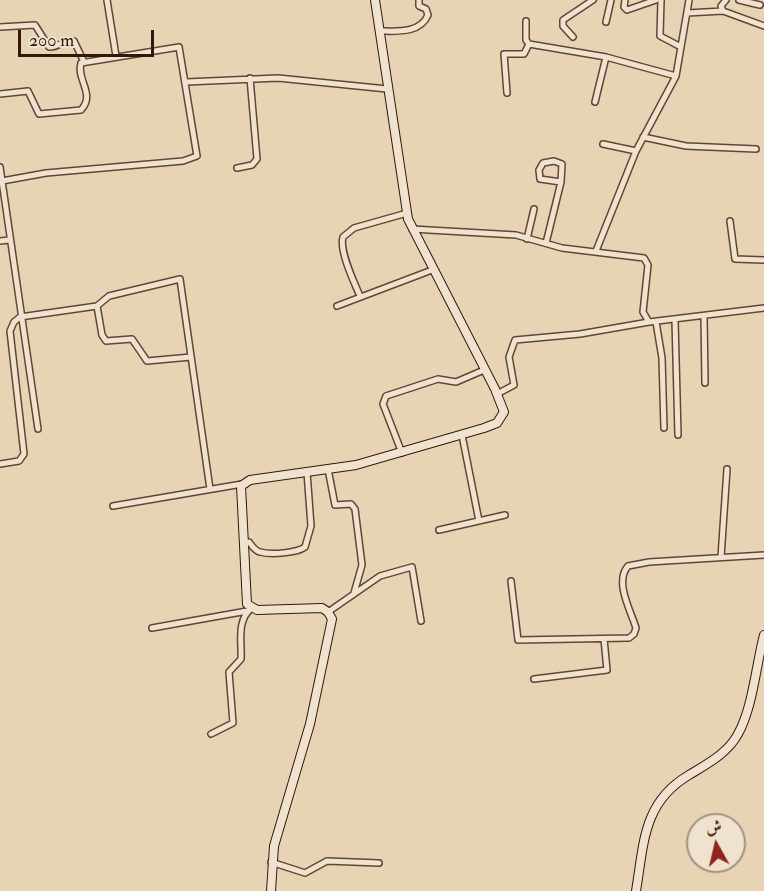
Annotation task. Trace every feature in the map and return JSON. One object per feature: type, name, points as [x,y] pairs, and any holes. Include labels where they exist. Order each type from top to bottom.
[{"type":"street","points":[[107,0],[116,56]]},
{"type":"street","points":[[113,506],[242,484],[250,480],[328,470],[402,453],[497,423],[502,418],[502,405],[497,394],[432,270],[412,229],[407,213],[375,0]]},
{"type":"street","points":[[379,31],[409,30],[422,24],[428,15],[426,9],[419,6],[419,0]]},
{"type":"street","points":[[573,37],[563,26],[563,20],[593,0]]},
{"type":"street","points":[[602,0],[610,3],[606,22]]},
{"type":"street","points":[[625,0],[624,7],[627,10],[656,0]]},
{"type":"street","points":[[661,0],[660,36],[681,46]]},
{"type":"street","points":[[596,251],[636,151],[676,76],[689,0]]},
{"type":"street","points":[[723,11],[721,6],[726,0]]},
{"type":"street","points":[[739,0],[760,5]]},
{"type":"street","points":[[687,13],[723,11],[764,26]]},
{"type":"street","points":[[526,21],[526,40],[529,44],[606,57],[676,76]]},
{"type":"street","points":[[0,27],[34,25],[49,47],[64,40],[74,41],[84,62]]},
{"type":"street","points":[[507,93],[504,54],[524,54],[529,44]]},
{"type":"street","points":[[2,181],[46,173],[195,159],[186,82],[179,46],[84,62]]},
{"type":"street","points":[[596,102],[606,57]]},
{"type":"street","points":[[0,94],[28,91],[39,114],[81,110],[87,100],[80,70],[84,62]]},
{"type":"street","points":[[186,82],[250,78],[387,89]]},
{"type":"street","points":[[237,168],[252,165],[257,159],[250,78]]},
{"type":"street","points":[[643,137],[686,146],[756,148]]},
{"type":"street","points":[[603,144],[636,151]]},
{"type":"street","points":[[546,243],[561,182],[562,164],[554,161],[543,163],[539,170],[540,179],[561,182]]},
{"type":"street","points":[[0,167],[38,429]]},
{"type":"street","points":[[527,239],[534,209]]},
{"type":"street","points":[[360,296],[349,271],[342,244],[343,237],[354,228],[407,213]]},
{"type":"street","points":[[730,221],[735,259],[764,260]]},
{"type":"street","points":[[412,229],[516,235],[562,248],[647,260],[643,312],[653,322],[662,358],[664,428]]},
{"type":"street","points":[[0,241],[9,240]]},
{"type":"street","points":[[337,306],[432,270]]},
{"type":"street","points":[[0,464],[19,461],[24,454],[10,331],[14,322],[21,317],[97,306],[109,296],[180,279],[210,489]]},
{"type":"street","points":[[97,306],[102,334],[106,341],[132,339],[147,361],[191,357]]},
{"type":"street","points":[[497,394],[514,385],[509,357],[515,340],[580,334],[764,308]]},
{"type":"street","points":[[704,316],[705,383]]},
{"type":"street","points":[[675,320],[678,435]]},
{"type":"street","points":[[402,453],[383,404],[386,396],[438,380],[456,382],[484,370]]},
{"type":"street","points":[[462,435],[479,521]]},
{"type":"street","points":[[328,470],[335,504],[350,504],[354,507],[363,565],[354,593]]},
{"type":"street","points":[[721,557],[727,470]]},
{"type":"street","points":[[243,542],[249,542],[261,552],[299,550],[305,547],[311,526],[307,472]]},
{"type":"street","points":[[242,484],[239,492],[246,601],[250,610]]},
{"type":"street","points":[[439,530],[505,515]]},
{"type":"street","points":[[511,581],[518,640],[629,638],[636,632],[623,584],[623,574],[628,566],[764,555]]},
{"type":"street","points":[[328,612],[380,576],[412,567],[421,621]]},
{"type":"street","points":[[152,628],[250,610],[318,608],[328,612],[332,623],[310,724],[271,862],[271,891]]},
{"type":"street","points":[[211,734],[233,723],[229,672],[241,659],[239,632],[250,610]]},
{"type":"street","points":[[636,891],[646,829],[652,811],[663,794],[714,759],[738,734],[764,635]]},
{"type":"street","points":[[534,679],[607,670],[604,639]]},
{"type":"street","points":[[271,862],[305,873],[327,861],[356,864],[379,862]]}]
